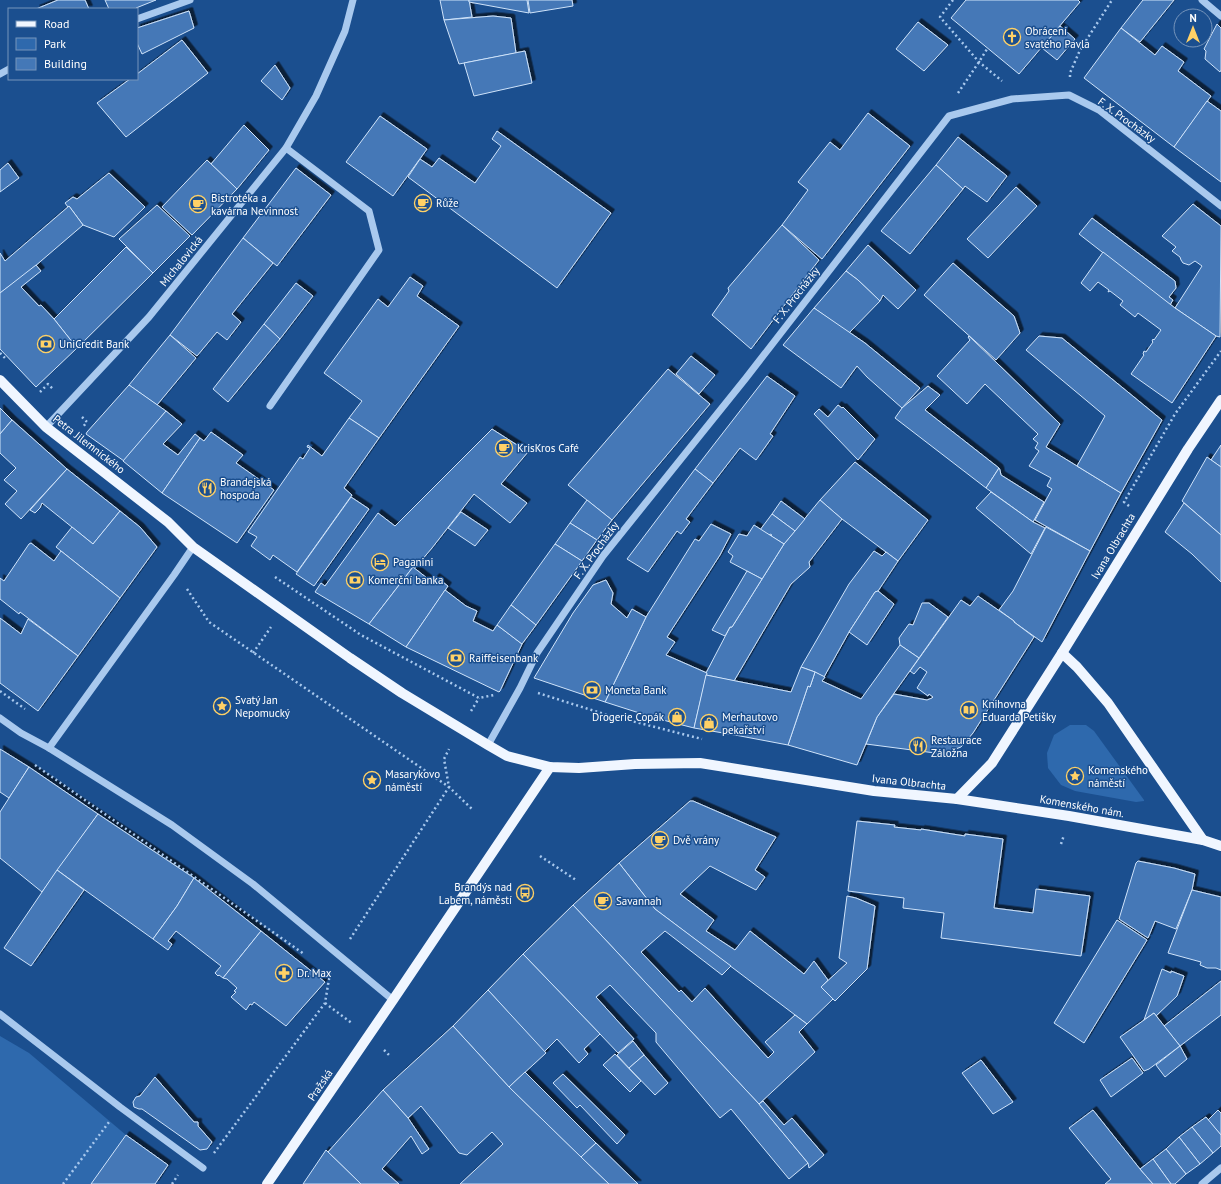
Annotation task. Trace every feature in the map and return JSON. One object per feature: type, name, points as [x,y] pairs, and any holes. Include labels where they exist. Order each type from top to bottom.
[{"type":"main road","name":"Petra Jilemnického","points":[[0,380],[46,426],[168,522],[193,548]]},
{"type":"main road","name":"Ivana Olbrachta","points":[[550,767],[580,768],[635,764],[700,762],[874,791],[957,799],[992,762],[1062,653],[1188,449],[1221,400]]},
{"type":"main road","points":[[193,548],[402,693],[507,756],[550,767],[393,1000]]},
{"type":"main road","points":[[1062,653],[1108,703],[1203,840]]},
{"type":"main road","name":"Komenského nám.","points":[[957,799],[1069,816],[1203,840],[1221,846]]},
{"type":"main road","name":"Pražská","points":[[267,1184],[393,1000]]},
{"type":"street","points":[[138,19],[190,0]]},
{"type":"street","name":"Michalovická","points":[[46,426],[149,317],[286,148],[316,96],[345,31],[354,0]]},
{"type":"street","points":[[1202,0],[1221,16]]},
{"type":"street","name":"F. X. Procházky","points":[[488,745],[520,688],[537,653],[603,556],[746,378],[948,116],[1012,99],[1069,95],[1099,110],[1221,206]]},
{"type":"street","points":[[270,406],[379,250],[369,211],[286,148]]},
{"type":"street","points":[[49,748],[193,548]]},
{"type":"street","points":[[0,718],[21,733],[49,748],[172,825],[253,884],[393,1000]]},
{"type":"street","points":[[0,1014],[120,1107],[203,1168]]},
{"type":"street","points":[[1202,1184],[1221,1168]]},
{"type":"path","points":[[953,0],[940,17],[979,62],[1004,83],[998,86]]},
{"type":"path","points":[[1069,95],[1070,73],[1080,50],[1112,0]]},
{"type":"path","points":[[955,98],[987,49]]},
{"type":"path","points":[[1070,73],[1076,78]]},
{"type":"path","points":[[1124,502],[1175,414],[1221,351]]},
{"type":"path","points":[[0,353],[11,365]]},
{"type":"path","points":[[38,394],[48,384],[68,403],[87,422],[78,433]]},
{"type":"path","points":[[270,573],[360,634],[479,698],[520,688],[604,714],[702,739]]},
{"type":"path","points":[[174,575],[184,585],[209,622],[449,787],[472,809]]},
{"type":"path","points":[[0,691],[28,712]]},
{"type":"path","points":[[470,713],[479,698]]},
{"type":"path","points":[[172,1184],[183,1168],[203,1168],[325,1003],[330,972],[449,787],[444,759],[449,749]]},
{"type":"path","points":[[30,761],[304,954]]},
{"type":"path","points":[[540,856],[576,880]]},
{"type":"path","points":[[63,1184],[120,1107]]},
{"type":"green space","points":[[1070,725],[1086,725],[1094,731],[1144,801],[1136,802],[1075,791],[1061,785],[1048,768],[1047,753],[1054,735]]},
{"type":"green space","points":[[0,1036],[29,1053],[126,1135],[92,1184],[0,1184]]},
{"type":"building","points":[[58,0],[85,0],[89,8],[38,8]]},
{"type":"building","points":[[105,0],[156,0],[136,8],[109,8]]},
{"type":"building","points":[[440,0],[469,0],[472,17],[444,20]]},
{"type":"building","points":[[469,0],[527,0],[529,13],[469,2]]},
{"type":"building","points":[[528,0],[572,0],[573,6],[530,13]]},
{"type":"building","name":"Obrácení svatého Pavla","points":[[966,0],[1078,0],[1080,2],[1019,74],[951,18]]},
{"type":"building","points":[[1143,0],[1174,0],[1140,42],[1121,28]]},
{"type":"building","points":[[189,11],[194,28],[142,54],[138,45],[138,28]]},
{"type":"building","points":[[493,16],[511,18],[516,53],[459,64],[444,20]]},
{"type":"building","points":[[918,22],[948,45],[924,71],[896,49]]},
{"type":"building","points":[[1217,24],[1221,28],[1220,72],[1205,59],[1206,51],[1205,48],[1213,48],[1213,32]]},
{"type":"building","points":[[1060,26],[1075,39],[1057,60],[1042,48]]},
{"type":"building","points":[[1121,28],[1155,55],[1162,46],[1184,62],[1178,71],[1211,96],[1174,147],[1084,78]]},
{"type":"building","points":[[182,40],[208,73],[126,137],[97,103],[129,80],[138,80],[138,73]]},
{"type":"building","points":[[525,51],[532,83],[474,96],[464,63]]},
{"type":"building","points":[[275,65],[290,88],[282,100],[261,81]]},
{"type":"building","points":[[1207,101],[1221,111],[1221,182],[1174,147]]},
{"type":"building","points":[[868,113],[910,146],[822,259],[782,225],[808,190],[798,182],[830,142],[840,150]]},
{"type":"building","points":[[380,116],[427,149],[393,196],[346,162]]},
{"type":"building","points":[[244,125],[269,150],[237,189],[211,164]]},
{"type":"building","points":[[497,131],[611,213],[557,288],[408,177],[420,159],[432,167],[439,158],[475,183],[501,146],[492,139]]},
{"type":"building","points":[[958,137],[1007,176],[987,202],[965,186],[963,189],[936,165]]},
{"type":"building","points":[[207,160],[237,189],[192,235],[162,207]]},
{"type":"building","points":[[8,163],[19,178],[0,192],[0,170]]},
{"type":"building","points":[[936,165],[963,189],[910,254],[881,231]]},
{"type":"building","points":[[296,168],[331,195],[277,266],[243,238]]},
{"type":"building","points":[[109,173],[145,207],[114,237],[83,225],[65,203],[73,197],[77,199]]},
{"type":"building","points":[[1016,187],[1037,206],[988,258],[967,239]]},
{"type":"building","points":[[1193,204],[1221,226],[1220,337],[1216,336],[1175,308],[1202,266],[1195,261],[1189,265],[1183,263],[1180,257],[1172,251],[1176,247],[1162,236]]},
{"type":"building","points":[[157,205],[190,236],[153,273],[119,239]]},
{"type":"building","points":[[69,206],[83,225],[27,273],[0,293],[0,253],[5,261]]},
{"type":"building","points":[[1092,218],[1175,281],[1176,288],[1169,297],[1173,300],[1170,305],[1079,234]]},
{"type":"building","points":[[782,225],[819,260],[751,349],[712,315],[729,291],[728,288]]},
{"type":"building","points":[[243,238],[273,263],[232,314],[241,322],[227,340],[217,332],[197,356],[170,335]]},
{"type":"building","points":[[868,245],[916,290],[898,309],[883,295],[880,301],[846,271]]},
{"type":"building","points":[[126,247],[153,273],[77,348],[54,319]]},
{"type":"building","points":[[1103,252],[1175,308],[1216,336],[1172,403],[1131,374],[1144,355],[1144,351],[1146,352],[1153,342],[1153,339],[1154,340],[1161,330],[1138,313],[1135,317],[1120,305],[1123,301],[1110,291],[1108,292],[1109,290],[1098,282],[1090,291],[1081,283]]},
{"type":"building","points":[[953,263],[1014,316],[1020,333],[996,360],[924,295]]},
{"type":"building","points":[[36,265],[41,271],[21,287],[54,319],[77,348],[36,387],[0,349],[0,293]]},
{"type":"building","points":[[846,271],[880,301],[849,333],[814,308]]},
{"type":"building","points":[[410,277],[423,286],[417,296],[459,326],[379,438],[349,418],[362,401],[324,373],[378,299],[388,307]]},
{"type":"building","points":[[296,283],[313,296],[280,339],[264,324]]},
{"type":"building","points":[[814,308],[865,343],[920,388],[902,408],[867,377],[857,366],[841,388],[783,345]]},
{"type":"building","points":[[264,324],[280,339],[228,402],[213,389]]},
{"type":"building","points":[[170,335],[196,358],[157,405],[129,385]]},
{"type":"building","points":[[969,336],[1060,424],[1046,447],[1121,493],[1090,551],[1035,520],[1052,489],[1047,486],[1051,478],[1029,466],[1039,451],[1035,448],[1038,443],[1033,439],[1038,434],[985,384],[967,404],[937,376],[970,340],[968,337]]},
{"type":"building","points":[[1039,336],[1062,338],[1162,420],[1121,493],[1077,466],[1105,416],[1026,350]]},
{"type":"building","points":[[691,356],[715,375],[699,394],[676,374]]},
{"type":"building","points":[[668,369],[710,404],[612,520],[568,485]]},
{"type":"building","points":[[767,376],[795,396],[770,434],[773,436],[756,460],[740,448],[713,483],[695,469]]},
{"type":"building","points":[[129,385],[166,411],[124,461],[86,434]]},
{"type":"building","points":[[928,386],[940,395],[925,410],[999,468],[986,488],[895,418],[902,408]]},
{"type":"building","points":[[838,405],[842,408],[843,407],[875,439],[858,460],[814,414],[819,409],[828,417]]},
{"type":"building","points":[[0,408],[12,420],[0,434]]},
{"type":"building","points":[[166,411],[182,424],[163,444],[178,455],[195,434],[200,438],[162,493],[123,461]]},
{"type":"building","points":[[349,418],[379,438],[344,488],[352,495],[297,572],[273,555],[270,560],[251,546],[257,537],[248,532],[300,457],[303,459],[310,448],[307,447],[308,445],[322,456]]},
{"type":"building","points":[[12,420],[67,469],[21,519],[5,504],[17,491],[4,480],[16,468],[0,453],[0,434]]},
{"type":"building","points":[[492,429],[528,452],[501,484],[527,503],[510,523],[474,494],[432,548],[415,568],[413,567],[369,624],[315,592],[321,583],[325,586],[378,513],[395,526]]},
{"type":"building","points":[[211,432],[243,455],[236,463],[274,490],[237,543],[162,493],[200,438],[204,441]]},
{"type":"building","points":[[1221,445],[1221,467],[1211,460]]},
{"type":"building","points":[[1207,457],[1221,467],[1221,535],[1182,501]]},
{"type":"building","points":[[855,462],[928,520],[898,561],[842,519],[820,500]]},
{"type":"building","points":[[999,468],[1001,475],[1044,502],[1033,522],[986,488]]},
{"type":"building","points":[[67,469],[120,511],[93,544],[42,503],[40,508],[35,513],[30,510]]},
{"type":"building","points":[[695,469],[713,483],[686,519],[690,522],[681,534],[677,531],[648,572],[627,559]]},
{"type":"building","points":[[991,492],[1033,522],[1045,528],[1031,554],[976,508]]},
{"type":"building","points":[[351,497],[369,509],[314,586],[296,574]]},
{"type":"building","points":[[587,500],[612,520],[597,540],[570,523]]},
{"type":"building","points":[[820,500],[842,519],[809,562],[810,567],[791,584],[734,681],[706,675],[730,627],[732,627],[784,544]]},
{"type":"building","points":[[781,501],[805,519],[795,531],[772,514]]},
{"type":"building","points":[[1184,503],[1221,535],[1221,582],[1192,554],[1165,532]]},
{"type":"building","points":[[120,511],[140,527],[157,547],[120,598],[56,547],[72,527],[93,544]]},
{"type":"building","points":[[461,512],[488,530],[475,546],[448,528]]},
{"type":"building","points":[[772,514],[795,531],[784,544],[771,536],[772,535],[760,530]]},
{"type":"building","points":[[570,523],[597,540],[582,561],[555,544]]},
{"type":"building","points":[[711,524],[731,534],[720,555],[667,637],[675,642],[666,655],[707,673],[694,728],[655,718],[605,702],[646,617],[695,539],[699,541]]},
{"type":"building","points":[[754,525],[784,544],[762,579],[730,562],[733,556],[728,552],[739,534],[747,536]]},
{"type":"building","points":[[1046,527],[1090,551],[1042,642],[999,610],[1013,591]]},
{"type":"building","points":[[31,543],[54,561],[61,551],[120,598],[78,656],[20,612],[19,614],[0,599],[0,578],[4,581]]},
{"type":"building","points":[[555,544],[582,561],[536,625],[511,605]]},
{"type":"building","points":[[874,551],[882,556],[886,552],[898,561],[878,591],[875,592],[849,632],[824,677],[801,667],[849,584]]},
{"type":"building","points":[[413,567],[432,582],[436,577],[448,586],[406,647],[369,624]]},
{"type":"building","points":[[747,571],[762,579],[725,636],[712,630]]},
{"type":"building","points":[[606,580],[613,593],[611,604],[627,618],[632,609],[646,617],[605,702],[534,678],[573,613],[593,585]]},
{"type":"building","points":[[445,590],[466,606],[477,611],[473,621],[493,631],[497,625],[522,644],[499,692],[406,647]]},
{"type":"building","points":[[878,591],[894,604],[867,645],[849,632],[875,592]]},
{"type":"building","points":[[978,596],[1034,637],[973,733],[961,747],[945,753],[866,744],[877,717],[894,694],[927,700],[933,697],[929,694],[928,696],[917,688],[927,672],[920,667],[914,674],[910,671],[961,600],[970,606]]},
{"type":"building","points":[[922,603],[929,603],[948,617],[919,658],[900,645],[899,638],[909,624],[913,625]]},
{"type":"building","points":[[511,605],[536,625],[522,644],[497,625]]},
{"type":"building","points":[[0,618],[21,634],[28,619],[78,656],[38,711],[0,683]]},
{"type":"building","points":[[900,645],[919,658],[877,717],[857,765],[788,745],[808,686],[810,687],[815,672],[825,677],[822,681],[861,699]]},
{"type":"building","points":[[801,667],[815,672],[810,687],[808,686],[788,745],[694,728],[706,675],[791,692]]},
{"type":"building","points":[[0,749],[29,767],[9,798],[0,792]]},
{"type":"building","points":[[29,767],[98,814],[42,892],[0,858],[0,812]]},
{"type":"building","points":[[690,801],[776,837],[755,870],[765,877],[756,890],[710,866],[680,894],[714,920],[706,931],[735,950],[750,931],[804,974],[814,961],[828,980],[821,987],[833,999],[807,1024],[655,909],[619,863]]},
{"type":"building","points":[[98,814],[194,878],[177,906],[153,939],[57,870]]},
{"type":"building","points":[[857,821],[895,825],[894,827],[921,829],[965,836],[965,834],[1003,839],[994,908],[1033,913],[1036,889],[1090,896],[1081,956],[941,938],[944,913],[903,908],[904,898],[848,891]]},
{"type":"building","points":[[1138,861],[1195,874],[1192,890],[1176,929],[1155,921],[1148,938],[1119,919],[1136,863]]},
{"type":"building","points":[[619,863],[655,909],[731,966],[722,975],[665,931],[641,952],[679,992],[681,990],[692,1002],[705,988],[768,1058],[774,1052],[765,1042],[795,1015],[807,1024],[799,1032],[815,1052],[759,1104],[573,905]]},
{"type":"building","points":[[57,870],[84,890],[31,966],[4,948]]},
{"type":"building","points":[[194,878],[261,931],[223,978],[215,973],[221,966],[176,931],[168,941],[172,944],[168,950],[153,939],[177,906]]},
{"type":"building","points":[[1192,890],[1221,897],[1221,970],[1216,968],[1207,968],[1200,965],[1201,962],[1168,953]]},
{"type":"building","points":[[847,896],[875,906],[867,969],[835,1001],[821,987],[847,963],[839,958]]},
{"type":"building","points":[[573,905],[759,1104],[808,1163],[789,1179],[731,1109],[720,1118],[656,1042],[656,1033],[610,985],[596,997],[634,1039],[618,1053],[523,954]]},
{"type":"building","points":[[1117,920],[1147,940],[1084,1043],[1054,1023]]},
{"type":"building","points":[[261,931],[325,982],[286,1026],[254,1002],[252,1005],[250,1004],[246,1010],[231,997],[236,992],[234,991],[237,988],[227,979],[223,978]]},
{"type":"building","points":[[523,954],[600,1034],[584,1049],[588,1054],[579,1063],[557,1039],[544,1052],[488,990]]},
{"type":"building","points":[[1162,969],[1184,976],[1177,996],[1156,1016],[1154,1013],[1144,1020]]},
{"type":"building","points":[[1221,981],[1221,1015],[1180,1046],[1164,1026]]},
{"type":"building","points":[[488,990],[546,1053],[509,1087],[453,1026]]},
{"type":"building","points":[[1154,1013],[1180,1046],[1149,1069],[1144,1071],[1120,1037]]},
{"type":"building","points":[[453,1026],[509,1087],[609,1184],[460,1184],[503,1144],[492,1132],[467,1155],[459,1153],[421,1106],[408,1118],[383,1090]]},
{"type":"building","points":[[633,1041],[644,1055],[629,1068],[617,1055]]},
{"type":"building","points":[[1180,1046],[1187,1059],[1165,1077],[1156,1065]]},
{"type":"building","points":[[615,1054],[641,1081],[630,1092],[603,1065]]},
{"type":"building","points":[[644,1055],[668,1083],[655,1095],[629,1068]]},
{"type":"building","points":[[1132,1058],[1143,1073],[1111,1097],[1100,1080]]},
{"type":"building","points":[[981,1060],[1013,1102],[993,1114],[962,1073]]},
{"type":"building","points":[[525,1072],[596,1143],[581,1157],[509,1087]]},
{"type":"building","points":[[563,1074],[625,1135],[617,1144],[580,1105],[577,1108],[553,1083]]},
{"type":"building","points":[[155,1077],[194,1122],[198,1122],[198,1126],[212,1142],[207,1149],[200,1150],[142,1109],[134,1107],[133,1102],[136,1097],[140,1096]]},
{"type":"building","points":[[383,1090],[408,1118],[429,1149],[422,1154],[411,1136],[382,1169],[399,1184],[361,1184],[328,1152]]},
{"type":"building","points":[[763,1101],[784,1125],[792,1118],[824,1155],[809,1168],[808,1163],[759,1104]]},
{"type":"building","points":[[1093,1110],[1153,1184],[1105,1184],[1111,1179],[1069,1128]]},
{"type":"building","points":[[1218,1110],[1221,1113],[1221,1135],[1208,1120]]},
{"type":"building","points":[[1206,1117],[1221,1135],[1221,1146],[1213,1153],[1192,1127]]},
{"type":"building","points":[[1192,1127],[1213,1153],[1200,1164],[1179,1137]]},
{"type":"building","points":[[126,1135],[168,1165],[155,1184],[91,1184]]},
{"type":"building","points":[[1179,1137],[1200,1164],[1186,1174],[1166,1149]]},
{"type":"building","points":[[596,1143],[638,1184],[609,1184],[581,1157]]},
{"type":"building","points":[[1166,1149],[1186,1174],[1175,1184],[1171,1184],[1153,1159]]},
{"type":"building","points":[[326,1150],[327,1151],[361,1184],[303,1184]]},
{"type":"building","points":[[1153,1159],[1171,1184],[1153,1184],[1140,1169]]},
{"type":"place","name":"Obrácení svatého Pavla","points":[[1012,37]]},
{"type":"place","name":"Růže","points":[[423,203]]},
{"type":"place","name":"Bistrotéka a kavárna Nevinnost","points":[[198,204]]},
{"type":"place","name":"UniCredit Bank","points":[[46,344]]},
{"type":"place","name":"KrisKros Café","points":[[504,448]]},
{"type":"place","name":"Brandejská hospoda","points":[[207,488]]},
{"type":"place","name":"Paganini","points":[[380,562]]},
{"type":"place","name":"Komerční banka","points":[[355,580]]},
{"type":"place","name":"Raiffeisenbank","points":[[456,658]]},
{"type":"place","name":"Moneta Bank","points":[[592,690]]},
{"type":"place","name":"Svatý Jan Nepomucký","points":[[222,706]]},
{"type":"place","name":"Knihovna Eduarda Petišky","points":[[969,710]]},
{"type":"place","name":"Drogerie Copák","points":[[677,717]]},
{"type":"place","name":"Merhautovo pekařství","points":[[709,723]]},
{"type":"place","name":"Restaurace Záložna","points":[[918,746]]},
{"type":"place","name":"Komenského náměstí","points":[[1075,776]]},
{"type":"place","name":"Masarykovo náměstí","points":[[372,780]]},
{"type":"place","name":"Dvě vrány","points":[[660,840]]},
{"type":"place","name":"Brandýs nad Labem, náměstí","points":[[525,893]]},
{"type":"place","name":"Savannah","points":[[603,901]]},
{"type":"place","name":"Dr. Max","points":[[284,973]]}]
